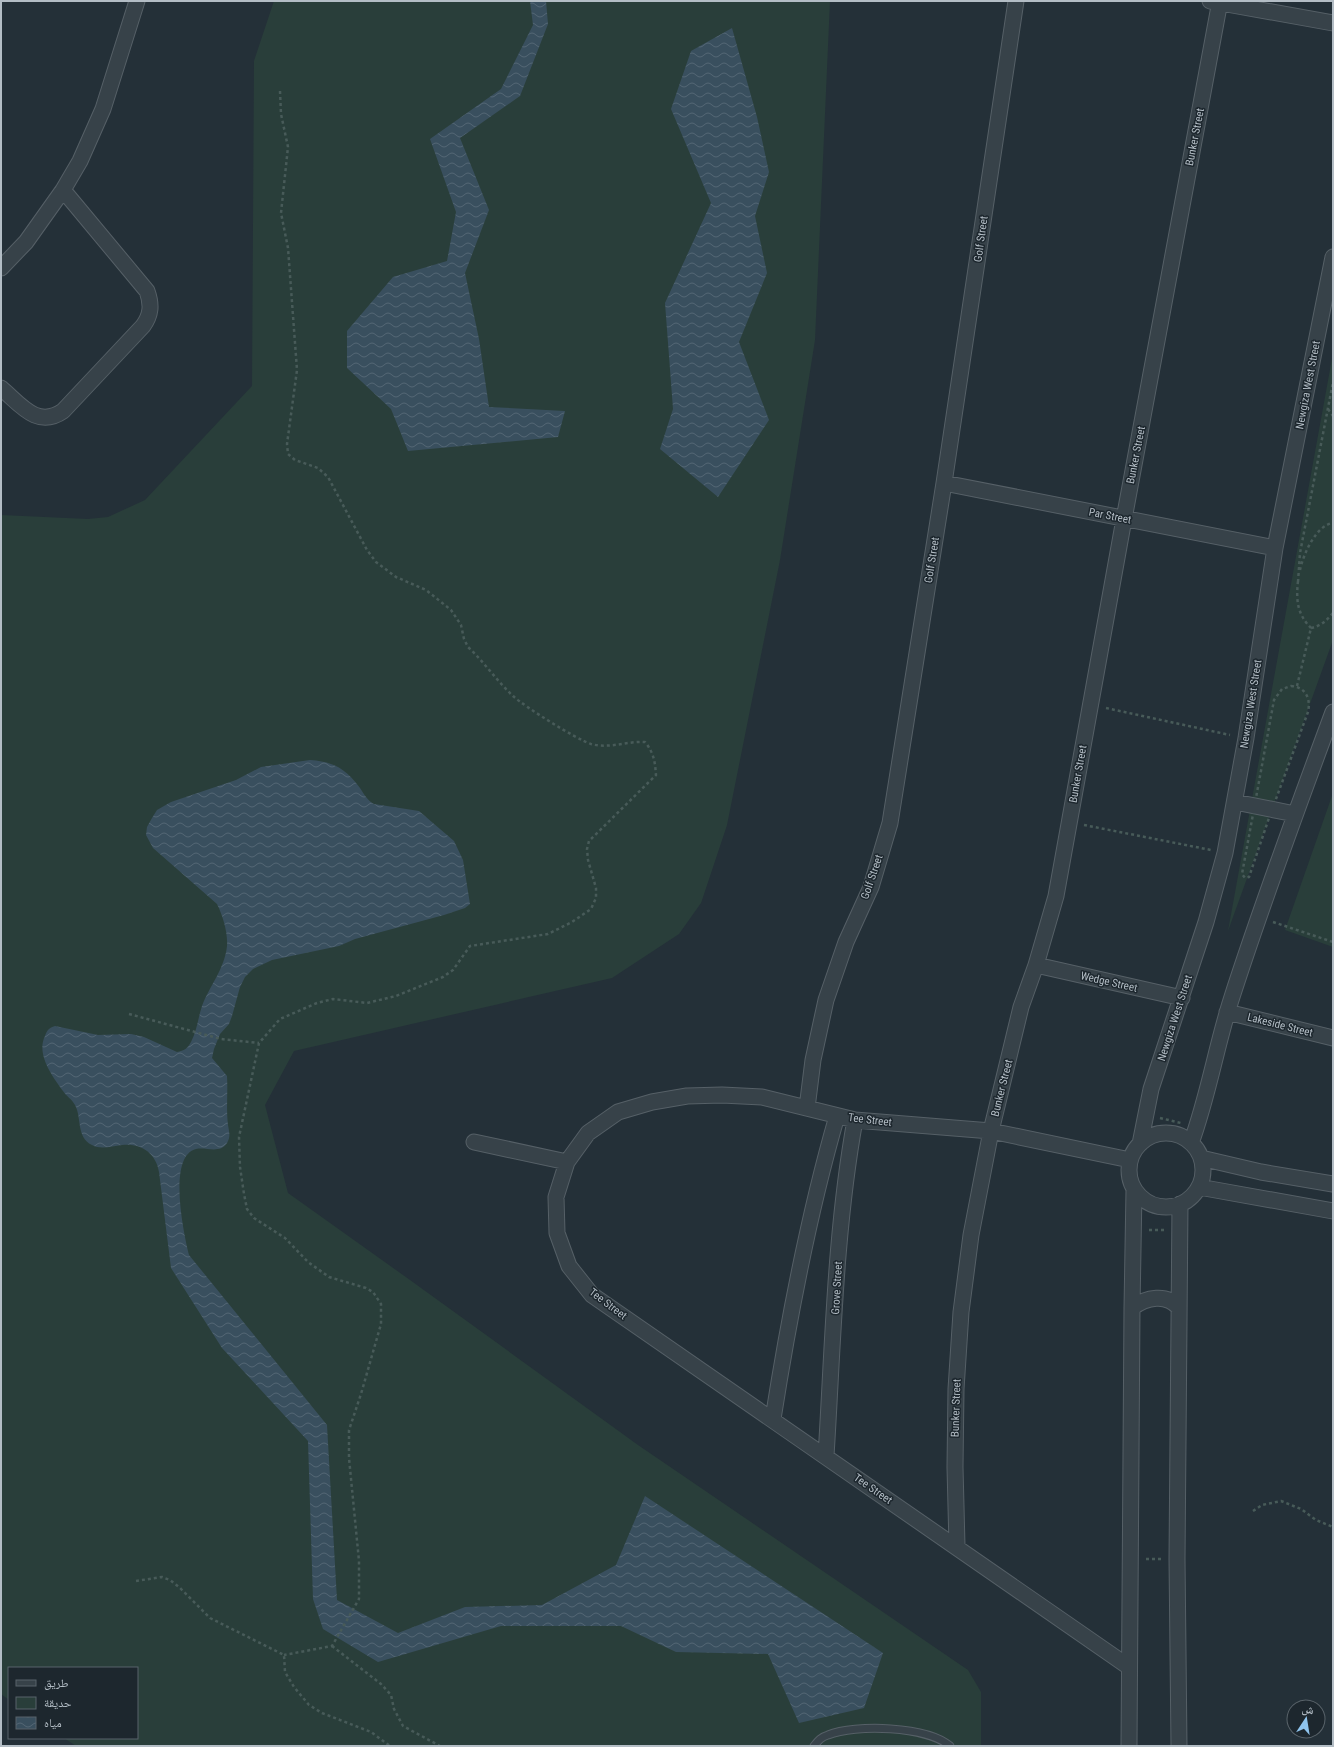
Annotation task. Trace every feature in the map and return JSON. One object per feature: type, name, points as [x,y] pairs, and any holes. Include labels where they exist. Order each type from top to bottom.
[{"type":"street","points":[[1,268],[26,242],[63,190],[80,161],[102,109],[137,1]]},
{"type":"street","name":"Golf Street","points":[[806,1108],[813,1060],[826,1000],[846,942],[871,887],[890,822],[944,483],[1016,1]]},
{"type":"street","points":[[1217,2],[1333,23]]},
{"type":"street","name":"Bunker Street","points":[[957,1546],[955,1467],[956,1389],[961,1312],[971,1235],[991,1131],[1022,1007],[1056,896],[1217,2]]},
{"type":"street","points":[[1,388],[34,416],[50,418],[57,415],[63,411],[122,349],[148,319],[150,300],[147,292],[63,190]]},
{"type":"street","name":"Newgiza West Street","points":[[1140,1144],[1151,1089],[1182,998],[1225,853],[1246,738],[1275,548],[1333,258]]},
{"type":"street","name":"Par Street","points":[[944,483],[1275,548]]},
{"type":"street","points":[[1191,1143],[1197,1127],[1227,1012],[1258,917],[1333,712]]},
{"type":"street","points":[[1235,802],[1295,814]]},
{"type":"street","name":"Wedge Street","points":[[1036,965],[1182,998]]},
{"type":"street","name":"Lakeside Street","points":[[1227,1012],[1333,1038]]},
{"type":"street","name":"Tee Street","points":[[1129,1667],[957,1546],[592,1295],[569,1266],[557,1232],[556,1196],[567,1162],[588,1133],[618,1112],[652,1102],[687,1096],[722,1095],[762,1097],[855,1120],[991,1131],[1130,1160]]},
{"type":"street","points":[[773,1419],[791,1304],[801,1255],[837,1116]]},
{"type":"street","name":"Grove Street","points":[[826,1456],[838,1248],[843,1201],[855,1120]]},
{"type":"street","points":[[1160,1134],[1171,1134],[1182,1137],[1191,1143],[1201,1158],[1203,1173],[1199,1187],[1188,1201],[1170,1207],[1160,1207],[1150,1204],[1141,1198],[1134,1190],[1130,1181],[1130,1160],[1134,1151],[1140,1144],[1149,1137],[1160,1134]]},
{"type":"street","points":[[474,1142],[567,1162]]},
{"type":"street","points":[[1201,1158],[1261,1172],[1333,1184]]},
{"type":"street","points":[[1256,1197],[1261,1172]]},
{"type":"street","points":[[1199,1187],[1333,1211]]},
{"type":"street","points":[[1129,1746],[1134,1190]]},
{"type":"street","points":[[1180,1204],[1178,1559],[1180,1746]]},
{"type":"street","points":[[1132,1308],[1141,1300],[1157,1299],[1174,1302],[1179,1308]]},
{"type":"lane","points":[[814,1746],[820,1738],[828,1734],[845,1731],[882,1729],[898,1729],[915,1732],[933,1737],[950,1746]]},
{"type":"path","points":[[136,1581],[162,1577],[170,1580],[210,1618],[284,1656],[332,1646],[359,1599],[359,1561],[349,1458],[349,1430],[362,1394],[381,1324],[381,1304],[373,1292],[366,1288],[328,1277],[308,1262],[285,1238],[254,1218],[247,1209],[240,1167],[240,1137],[259,1043],[280,1019],[286,1015],[317,1003],[333,999],[368,1003],[396,996],[443,977],[453,970],[470,946],[548,934],[572,922],[591,909],[596,898],[596,888],[587,849],[589,841],[656,775],[655,760],[652,750],[645,742],[605,746],[590,743],[557,726],[514,697],[468,647],[464,639],[461,625],[451,610],[426,590],[396,577],[376,562],[367,550],[328,477],[318,468],[295,460],[288,454],[287,444],[297,370],[288,248],[281,213],[288,147],[281,114],[280,91]]},
{"type":"path","points":[[1311,628],[1304,621],[1297,607],[1300,552],[1333,382]]},
{"type":"path","points":[[1328,408],[1329,404],[1333,401]]},
{"type":"path","points":[[1328,408],[1333,416]]},
{"type":"path","points":[[1298,582],[1301,565],[1311,542],[1326,525],[1333,523]]},
{"type":"path","points":[[1311,628],[1320,626],[1333,613]]},
{"type":"path","points":[[1297,686],[1311,628]]},
{"type":"path","points":[[1297,686],[1308,696],[1308,712],[1249,877],[1246,878],[1242,874],[1274,700],[1282,689],[1297,686]]},
{"type":"path","points":[[1090,704],[1246,738]]},
{"type":"path","points":[[1070,822],[1225,853]]},
{"type":"path","points":[[1258,917],[1333,942]]},
{"type":"path","points":[[129,1014],[221,1039],[259,1043]]},
{"type":"path","points":[[1146,1115],[1197,1127]]},
{"type":"path","points":[[1133,1229],[1180,1231]]},
{"type":"path","points":[[1253,1511],[1262,1505],[1281,1501],[1301,1509],[1316,1520],[1333,1527]]},
{"type":"path","points":[[1130,1558],[1178,1559]]},
{"type":"path","points":[[332,1646],[381,1684],[391,1695],[394,1709],[403,1726],[440,1746]]},
{"type":"path","points":[[284,1656],[286,1672],[294,1687],[308,1705],[322,1713],[371,1732],[390,1746]]},
{"type":"green space","points":[[274,1],[830,1],[815,340],[780,560],[727,825],[701,903],[679,934],[612,978],[294,1051],[265,1105],[288,1193],[638,1445],[968,1670],[981,1692],[981,1746],[76,1746],[66,1739],[138,1739],[138,1667],[8,1667],[8,1699],[1,1694],[1,515],[88,519],[108,517],[145,500],[252,386],[254,61]]},
{"type":"green space","points":[[1333,353],[1333,640],[1228,931]]},
{"type":"green space","points":[[1333,793],[1333,947],[1285,930]]},
{"type":"water","points":[[530,1],[546,1],[548,24],[520,96],[460,138],[489,210],[465,273],[479,339],[489,407],[565,411],[558,437],[408,451],[391,409],[347,368],[347,331],[393,277],[447,261],[456,212],[430,139],[501,89],[533,25]]},
{"type":"water","points":[[732,28],[757,117],[769,172],[755,216],[767,273],[739,342],[769,420],[718,497],[660,449],[673,409],[665,303],[711,203],[671,109],[691,51]]},
{"type":"water","points":[[310,760],[326,762],[344,771],[355,781],[368,799],[374,804],[419,811],[454,841],[463,860],[470,904],[465,908],[444,915],[355,939],[339,946],[272,960],[253,969],[245,977],[240,987],[229,1024],[220,1034],[212,1058],[227,1076],[228,1141],[224,1146],[217,1149],[196,1149],[187,1155],[182,1166],[180,1180],[181,1215],[189,1255],[327,1425],[337,1600],[398,1633],[465,1607],[542,1605],[616,1565],[645,1496],[883,1653],[864,1708],[799,1723],[768,1654],[676,1652],[621,1626],[501,1626],[378,1662],[323,1629],[313,1599],[308,1441],[222,1348],[171,1268],[159,1172],[155,1159],[146,1151],[135,1146],[122,1145],[99,1147],[87,1142],[81,1132],[75,1105],[54,1079],[46,1065],[42,1050],[47,1032],[50,1028],[55,1026],[98,1035],[131,1034],[144,1037],[177,1052],[187,1048],[195,1033],[202,1006],[226,954],[226,930],[217,904],[153,848],[146,835],[147,827],[157,810],[171,802],[236,780],[261,767]]}]
